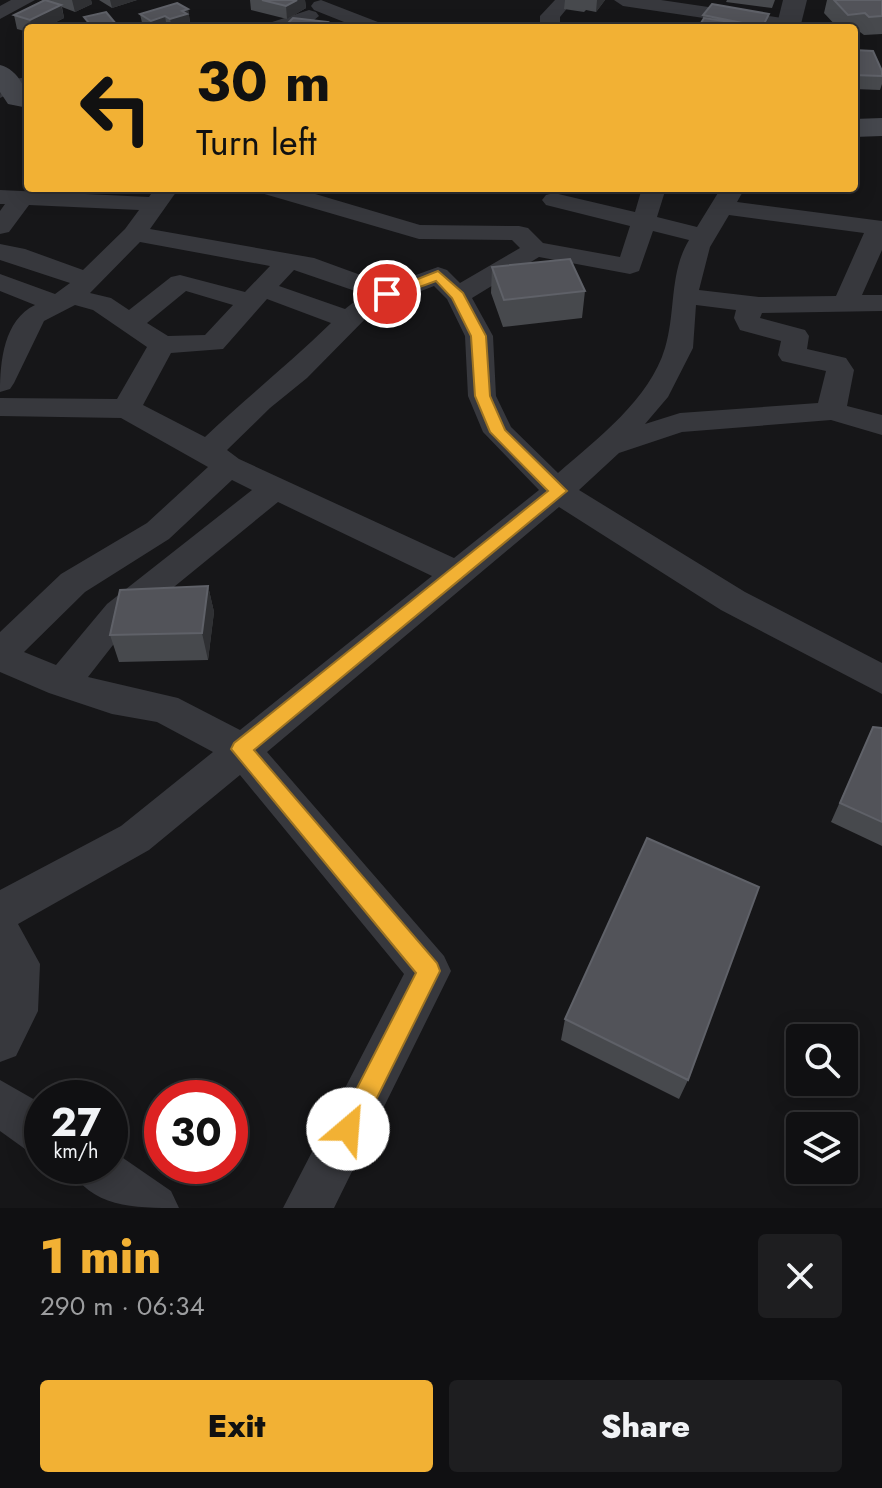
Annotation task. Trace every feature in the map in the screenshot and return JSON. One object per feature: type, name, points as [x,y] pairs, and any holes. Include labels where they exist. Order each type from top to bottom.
[{"type":"main road","points":[[858,128],[882,127]]},
{"type":"street","points":[[0,13],[26,0]]},
{"type":"street","points":[[551,24],[550,16],[565,0]]},
{"type":"street","points":[[623,0],[775,24]]},
{"type":"street","points":[[789,24],[795,0]]},
{"type":"street","points":[[283,24],[313,12],[360,24]]},
{"type":"street","points":[[285,192],[427,232],[527,241],[630,266],[653,192]]},
{"type":"street","points":[[458,296],[527,241],[556,194],[704,236]]},
{"type":"street","points":[[0,227],[11,197],[161,196]]},
{"type":"street","points":[[161,196],[134,234],[72,294],[33,316],[14,331],[2,404],[126,409],[275,488],[458,574]]},
{"type":"street","points":[[0,1040],[16,1011],[19,964],[1,916],[135,838],[458,574],[608,446],[654,397],[679,348],[684,296],[697,247],[728,198],[881,228],[845,305]]},
{"type":"street","points":[[427,232],[438,275],[458,296],[479,336],[482,396],[498,432],[558,491],[733,601],[882,680]]},
{"type":"street","points":[[134,234],[314,266],[387,294]]},
{"type":"street","points":[[2,255],[72,294]]},
{"type":"street","points":[[0,282],[72,294],[102,304],[162,345],[213,343],[288,261]]},
{"type":"street","points":[[308,1208],[429,971],[241,749],[165,709],[112,699],[62,683],[0,655],[73,583],[158,531],[260,401],[297,372],[366,303],[438,275]]},
{"type":"street","points":[[130,323],[180,283],[256,295],[349,320]]},
{"type":"street","points":[[684,296],[751,304],[882,303]]},
{"type":"street","points":[[751,304],[747,318],[750,324],[795,336],[792,355],[836,364],[840,370],[831,411]]},
{"type":"street","points":[[126,409],[162,345]]},
{"type":"street","points":[[608,446],[680,423],[831,411],[882,425]]},
{"type":"street","points":[[62,683],[119,613],[275,488]]},
{"type":"street","points":[[0,1103],[24,1120]]},
{"type":"street","points":[[119,1184],[154,1208]]},
{"type":"building","points":[[45,0],[61,5],[30,20],[14,15]]},
{"type":"building","points":[[262,0],[297,0],[286,6]]},
{"type":"building","points":[[834,0],[882,0],[882,16],[869,17],[865,13],[848,15]]},
{"type":"building","points":[[177,3],[188,9],[182,11],[187,14],[151,21],[140,14]]},
{"type":"building","points":[[712,4],[769,14],[764,24],[747,24],[703,15]]},
{"type":"building","points":[[106,12],[116,24],[84,24],[89,23],[84,17]]},
{"type":"building","points":[[293,18],[328,22],[327,24],[287,24]]},
{"type":"building","points":[[704,18],[744,24],[700,24]]},
{"type":"building","points":[[858,50],[873,51],[882,76],[858,75]]},
{"type":"building","points":[[570,259],[585,291],[504,300],[492,267]]},
{"type":"building","points":[[208,586],[202,633],[110,635],[120,590]]},
{"type":"building","points":[[873,727],[882,728],[882,822],[840,803]]},
{"type":"building","points":[[647,838],[759,887],[688,1080],[565,1019]]},
{"type":"route","points":[[348,1129],[429,971],[241,749],[558,491],[498,432],[482,396],[479,336],[458,296],[438,275],[387,294]]}]
